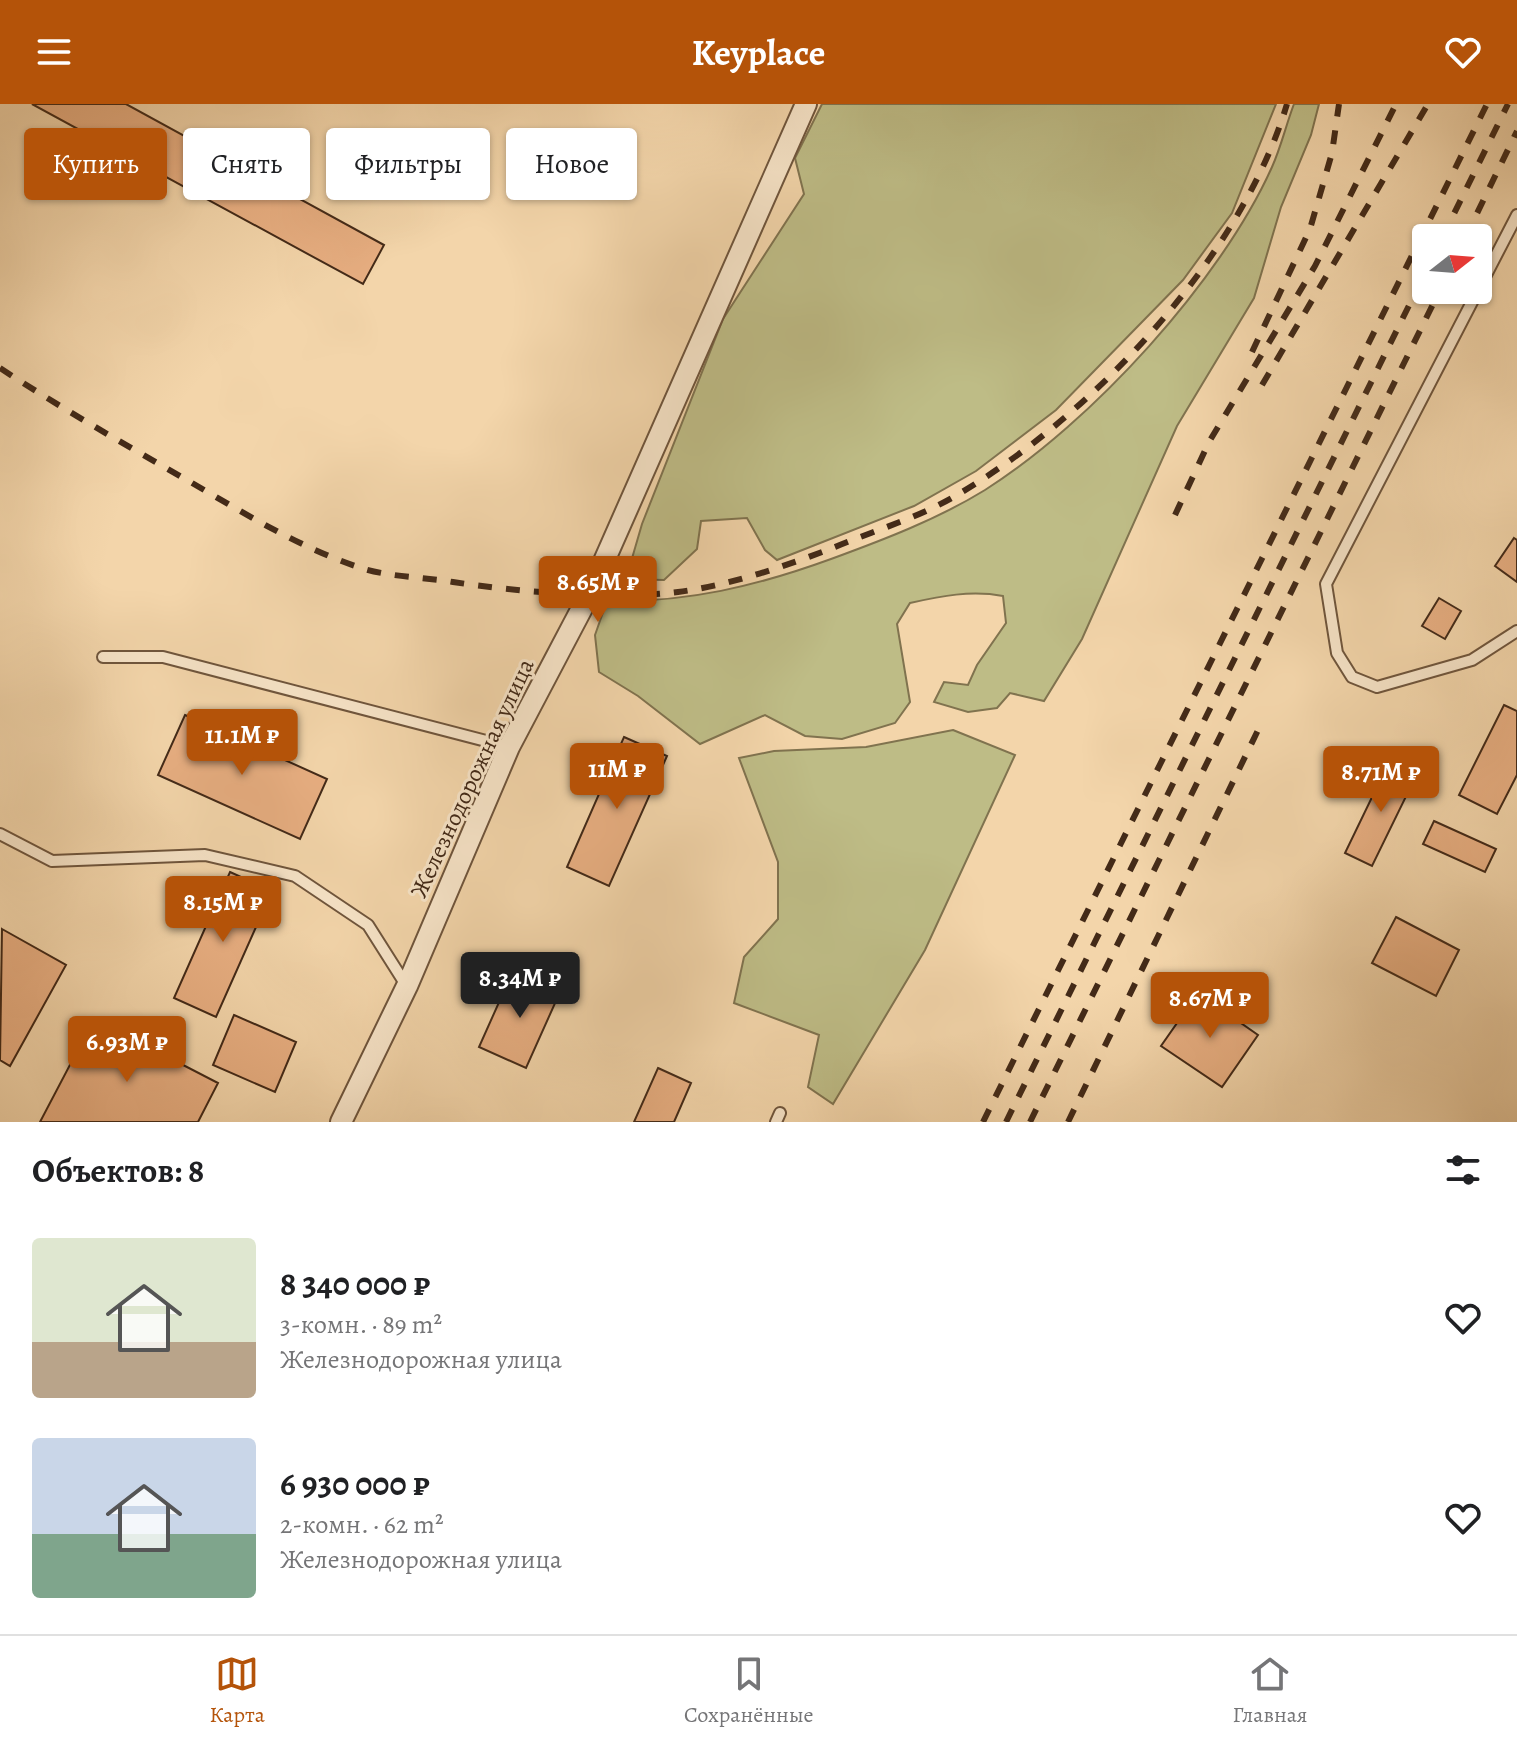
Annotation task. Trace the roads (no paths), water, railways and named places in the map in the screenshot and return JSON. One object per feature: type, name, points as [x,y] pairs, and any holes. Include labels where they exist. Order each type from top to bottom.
[{"type":"street","name":"Железнодорожная улица","points":[[341,1122],[407,986],[509,747],[590,593],[806,104]]},
{"type":"lane","points":[[1517,215],[1326,584],[1337,653],[1352,677],[1377,687],[1472,660],[1517,631]]},
{"type":"lane","points":[[103,657],[163,657],[509,747]]},
{"type":"lane","points":[[0,834],[52,861],[205,855],[295,876],[368,925],[407,986]]},
{"type":"railway","points":[[0,368],[250,517],[294,540],[361,568],[395,575],[566,594],[652,594],[698,589],[778,568],[928,510],[1009,461],[1060,421],[1110,376],[1199,274],[1235,218],[1265,161],[1287,104]]},
{"type":"railway","points":[[1252,352],[1310,229],[1332,153],[1339,104]]},
{"type":"railway","points":[[1175,515],[1209,442],[1315,266],[1396,104]]},
{"type":"railway","points":[[1262,385],[1428,104]]},
{"type":"railway","points":[[983,1122],[1487,104]]},
{"type":"railway","points":[[1449,224],[1508,104]]},
{"type":"railway","points":[[1472,224],[1517,131]]},
{"type":"railway","points":[[1006,1122],[1412,299]]},
{"type":"railway","points":[[1030,1122],[1433,304]]},
{"type":"railway","points":[[1068,1122],[1260,726]]}]
